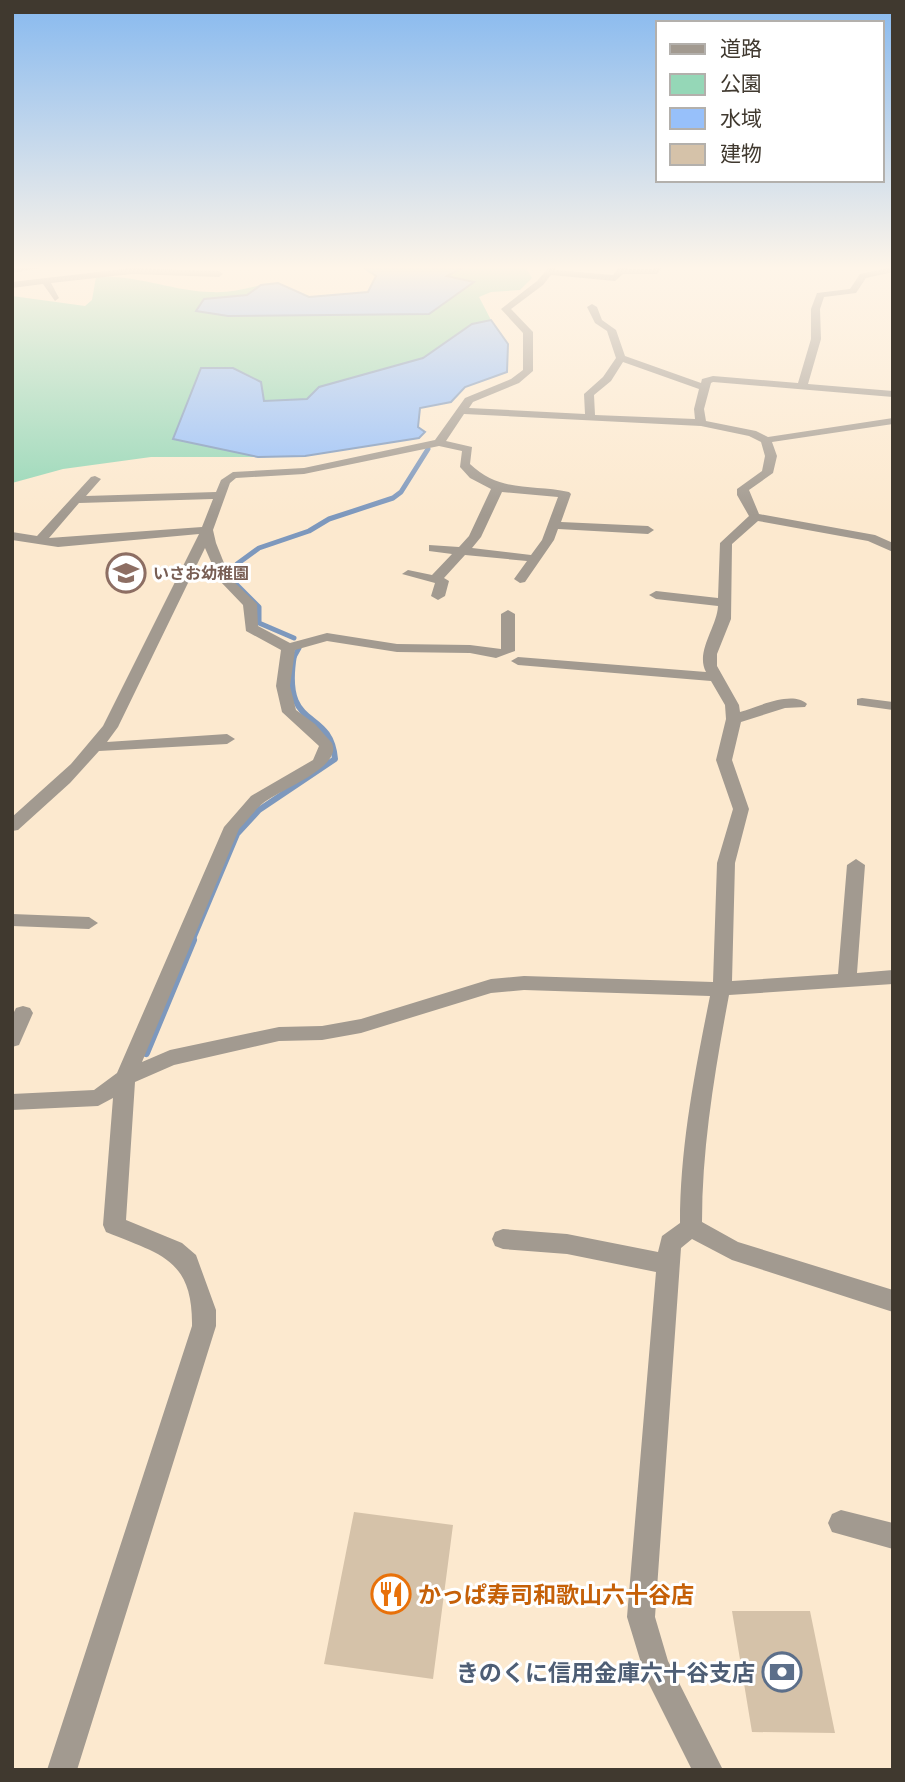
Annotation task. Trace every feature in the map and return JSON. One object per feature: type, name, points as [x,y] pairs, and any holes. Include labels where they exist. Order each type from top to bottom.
[{"type":"street","points":[[439,443],[469,400],[515,381],[528,371],[528,349]]},
{"type":"street","points":[[618,349],[621,359]]},
{"type":"street","points":[[803,387],[803,373],[812,349]]},
{"type":"street","points":[[590,417],[589,394],[607,379],[621,359]]},
{"type":"street","points":[[621,359],[703,387]]},
{"type":"street","points":[[701,423],[703,387],[706,381],[713,379],[893,394]]},
{"type":"street","points":[[461,411],[701,423],[743,431],[766,440],[893,421]]},
{"type":"street","points":[[755,517],[743,495],[743,489],[767,473],[771,456],[766,440]]},
{"type":"street","points":[[12,826],[97,747],[145,660],[207,530],[225,482],[241,472],[304,471],[439,443],[468,449],[464,465],[478,481],[497,489],[565,494],[548,540],[520,579]]},
{"type":"street","points":[[39,541],[94,479]]},
{"type":"street","points":[[437,578],[475,537],[497,489]]},
{"type":"street","points":[[75,500],[221,495]]},
{"type":"street","points":[[755,517],[871,538],[893,548]]},
{"type":"street","points":[[691,1227],[691,1182],[719,989],[723,977],[726,863],[741,809],[724,760],[734,719],[733,705],[715,677],[710,654],[724,619],[726,543],[755,517]]},
{"type":"street","points":[[556,524],[648,530]]},
{"type":"street","points":[[12,536],[58,543],[207,530]]},
{"type":"street","points":[[207,530],[213,559],[226,585],[250,604],[251,628],[288,648],[327,637],[397,648],[470,649],[496,654],[508,651],[509,614]]},
{"type":"street","points":[[433,548],[526,558]]},
{"type":"street","points":[[408,573],[442,581],[438,596]]},
{"type":"street","points":[[656,595],[723,603]]},
{"type":"street","points":[[62,1770],[204,1326],[204,1310],[188,1262],[174,1250],[114,1225],[125,1078],[232,827],[257,800],[319,763],[325,756],[327,746],[308,723],[289,712],[283,686],[288,648]]},
{"type":"street","points":[[518,661],[715,677]]},
{"type":"street","points":[[862,702],[893,706]]},
{"type":"street","points":[[734,719],[784,704],[800,704]]},
{"type":"street","points":[[97,747],[227,739]]},
{"type":"street","points":[[847,980],[856,865]]},
{"type":"street","points":[[12,920],[89,923]]},
{"type":"street","points":[[12,1102],[98,1098],[125,1078],[170,1058],[279,1034],[322,1033],[361,1026],[491,986],[523,983],[719,989],[893,977]]},
{"type":"street","points":[[12,1040],[23,1013]]},
{"type":"street","points":[[691,1227],[670,1243],[641,1617],[655,1666],[708,1770]]},
{"type":"street","points":[[691,1227],[732,1250],[893,1301]]},
{"type":"street","points":[[503,1239],[567,1244],[668,1264]]},
{"type":"street","points":[[841,1523],[893,1536]]},
{"type":"green space","points":[[12,349],[436,349],[423,358],[319,387],[307,399],[264,401],[201,368],[174,439],[258,457],[151,457],[63,469],[12,483]]},
{"type":"water","points":[[436,349],[508,349],[507,372],[465,387],[451,402],[420,408],[418,427],[425,432],[419,438],[305,456],[258,457],[173,439],[201,368],[233,368],[261,382],[264,401],[307,399],[319,387],[423,358]]},
{"type":"building","name":"かっぱ寿司和歌山六十谷店","points":[[354,1512],[453,1525],[433,1679],[324,1664]]},
{"type":"building","name":"きのくに信用金庫六十谷支店","points":[[732,1611],[810,1611],[835,1733],[752,1732]]},
{"type":"waterway","points":[[237,564],[259,548],[309,531],[329,519],[393,498],[401,492],[428,449]]},
{"type":"waterway","points":[[231,579],[259,607],[259,623],[294,638]]},
{"type":"waterway","points":[[294,657],[299,648]]},
{"type":"waterway","points":[[192,941],[237,834],[259,810],[335,759],[325,731],[300,708],[294,697],[294,655]]},
{"type":"waterway","points":[[146,1053],[193,940]]},
{"type":"place","name":"いさお幼稚園","points":[[126,573]]},
{"type":"place","name":"かっぱ寿司和歌山六十谷店","points":[[391,1594]]},
{"type":"place","name":"きのくに信用金庫六十谷支店","points":[[782,1672]]}]
